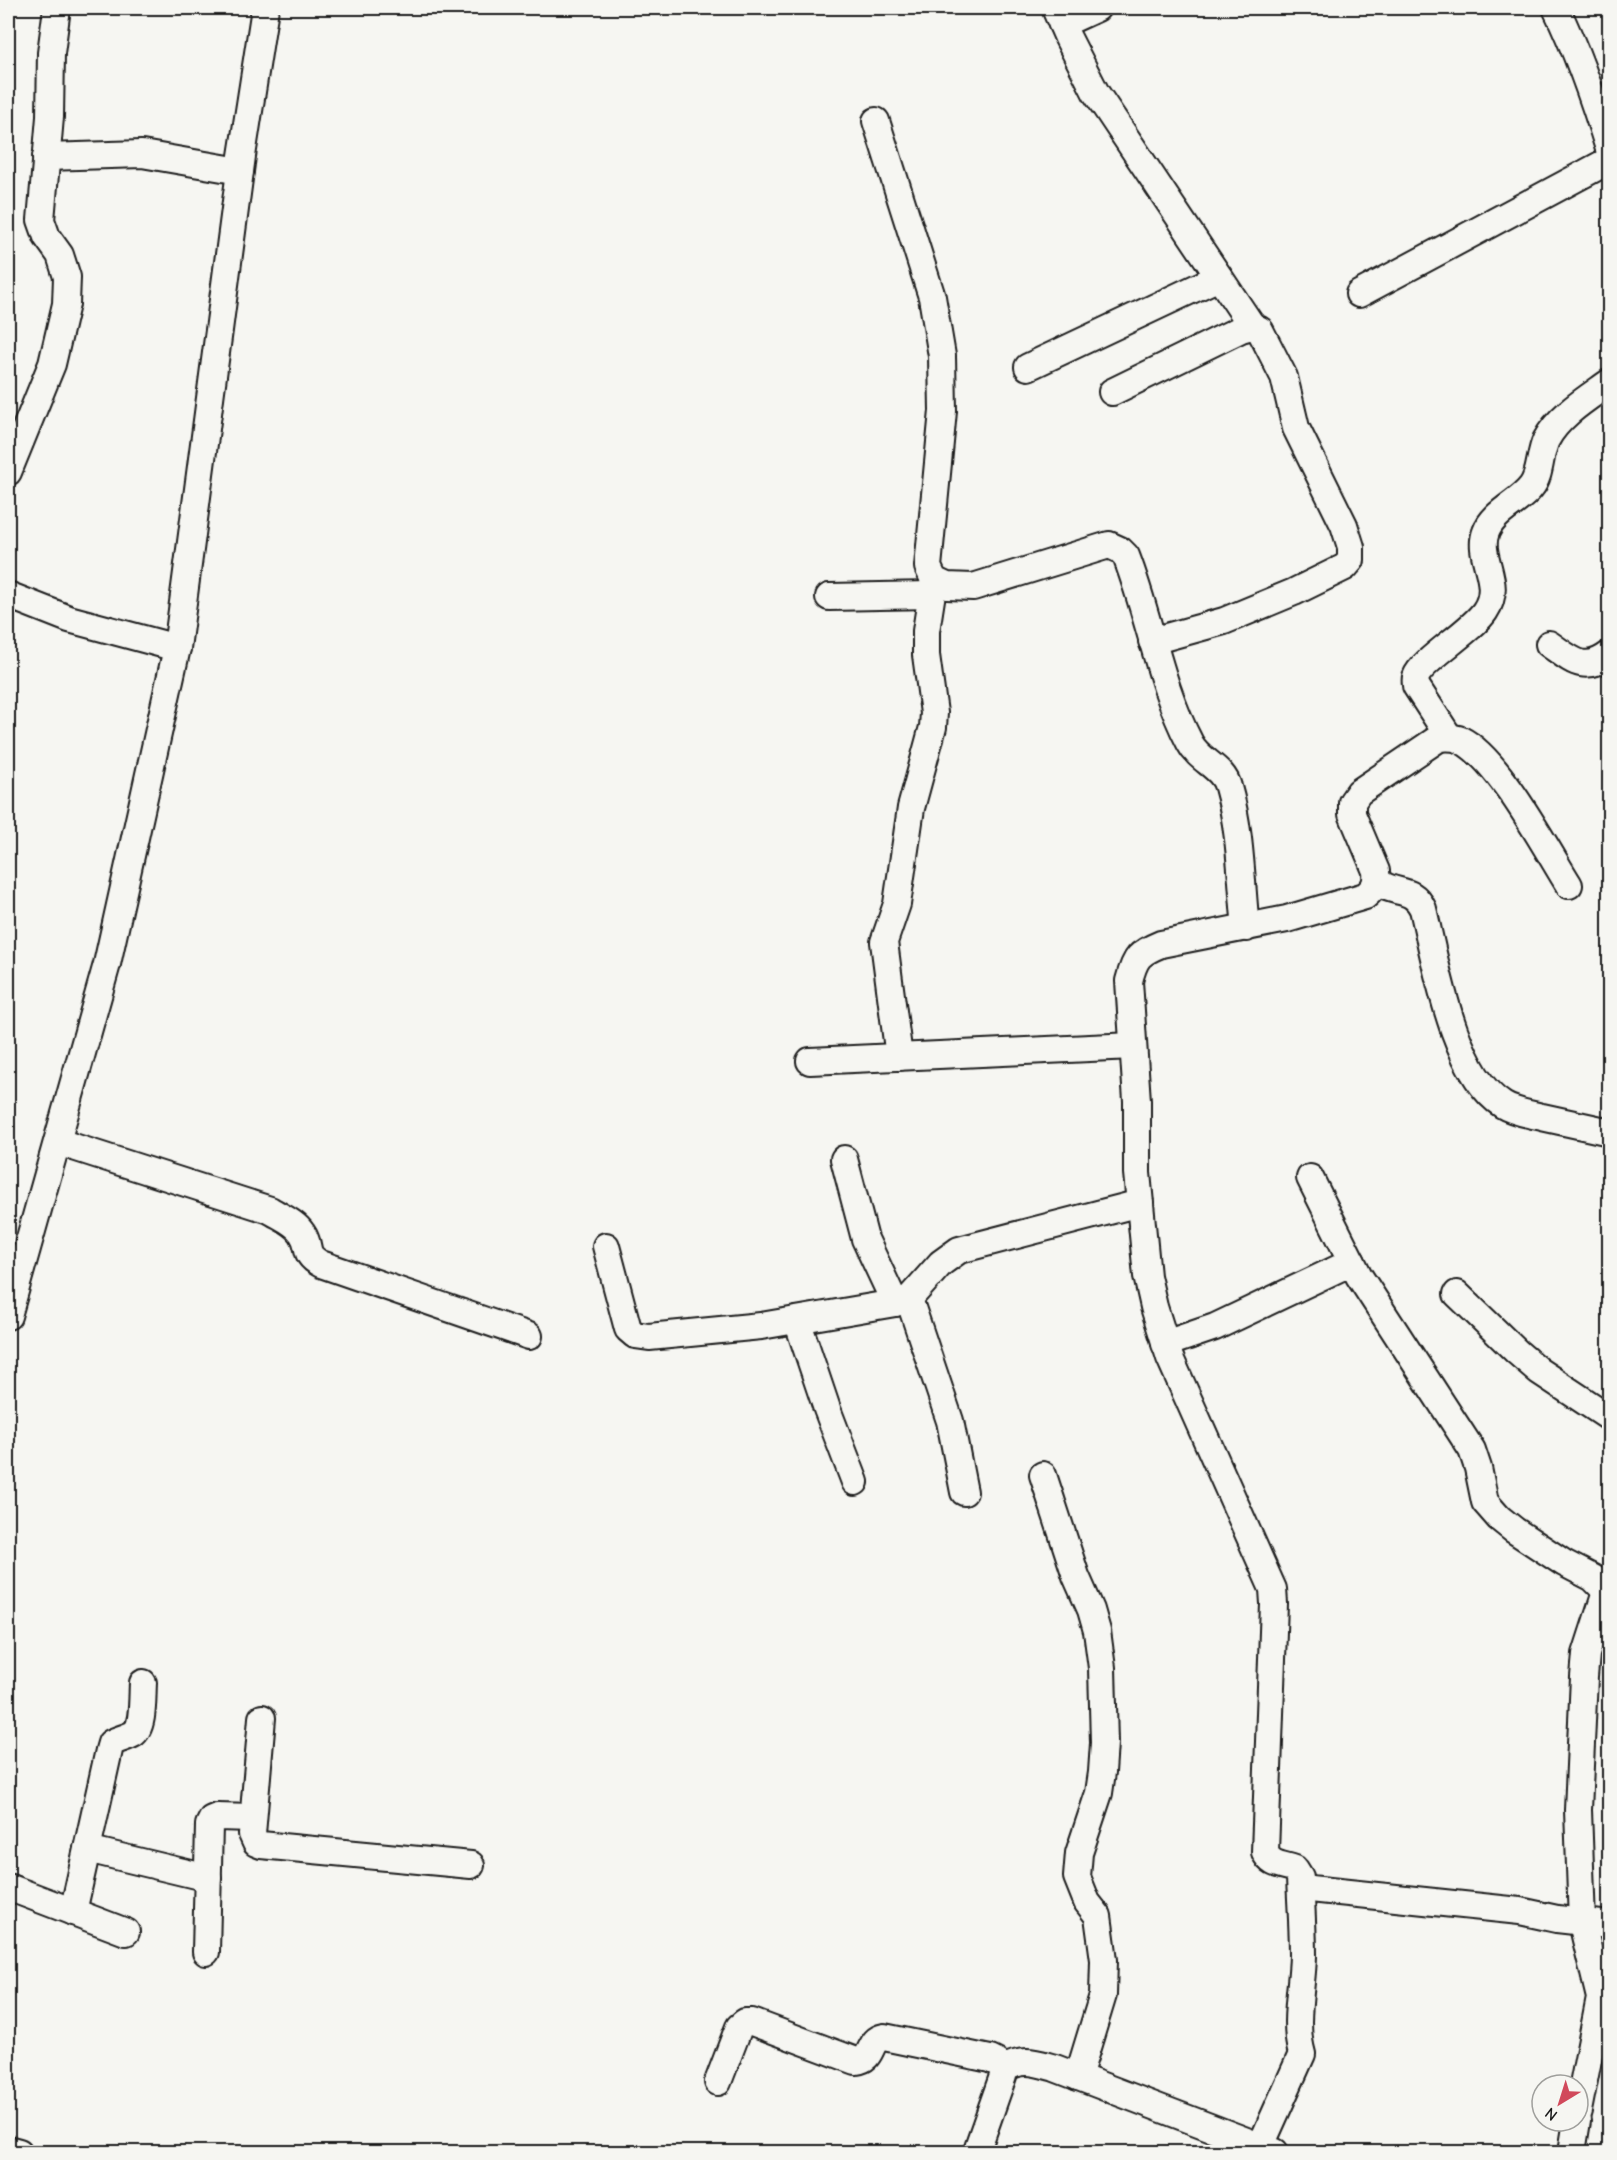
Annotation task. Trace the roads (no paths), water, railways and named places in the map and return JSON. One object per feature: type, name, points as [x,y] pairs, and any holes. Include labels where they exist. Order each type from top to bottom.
[{"type":"street","points":[[8,472],[52,364],[66,304],[67,277],[60,255],[47,237],[41,220],[50,117],[51,53],[57,8]]},
{"type":"street","points":[[8,1316],[107,964],[177,648],[240,171],[265,8]]},
{"type":"street","points":[[1097,8],[1059,16],[1096,93],[1252,326],[1260,330],[1284,377],[1296,428],[1344,525],[1351,547],[1350,560],[1345,567],[1294,592],[1224,621],[1152,641]]},
{"type":"street","points":[[1556,8],[1568,32],[1588,85],[1610,152]]},
{"type":"street","points":[[876,121],[932,297],[942,356],[943,411],[928,567],[932,588],[927,612],[926,655],[934,713],[933,727],[911,807],[897,904],[884,942],[899,1057]]},
{"type":"street","points":[[46,157],[142,154],[240,171]]},
{"type":"street","points":[[1359,294],[1610,160]]},
{"type":"street","points":[[1028,367],[1219,277]]},
{"type":"street","points":[[1112,392],[1241,329],[1252,326]]},
{"type":"street","points":[[1449,737],[1416,686],[1416,677],[1423,667],[1470,628],[1484,613],[1491,600],[1493,588],[1484,543],[1486,531],[1494,520],[1532,487],[1538,473],[1539,460],[1553,429],[1610,382]]},
{"type":"street","points":[[829,597],[947,586],[973,586],[1109,545],[1120,550],[1126,556],[1164,682],[1189,742],[1197,754],[1222,774],[1228,785],[1235,825],[1245,928]]},
{"type":"street","points":[[8,595],[69,619],[177,648]]},
{"type":"street","points":[[1549,644],[1575,662],[1584,665],[1593,664],[1610,654]]},
{"type":"street","points":[[1003,2069],[1017,2062],[1032,2062],[1078,2077],[1264,2151],[1302,2054],[1298,2026],[1303,1956],[1300,1877],[1295,1869],[1275,1864],[1268,1859],[1265,1852],[1274,1604],[1272,1589],[1170,1358],[1147,1276],[1137,1173],[1137,1101],[1129,981],[1133,964],[1142,952],[1161,944],[1287,919],[1365,896],[1373,890],[1377,881],[1376,871],[1352,814],[1352,801],[1359,792],[1439,738],[1449,737],[1461,740],[1486,759],[1505,783],[1569,885]]},
{"type":"street","points":[[1377,881],[1384,888],[1410,893],[1418,898],[1423,909],[1454,1033],[1474,1073],[1493,1097],[1504,1106],[1521,1112],[1610,1132]]},
{"type":"street","points":[[810,1061],[1133,1046]]},
{"type":"street","points":[[58,1142],[270,1210],[303,1233],[307,1253],[321,1264],[529,1336]]},
{"type":"street","points":[[844,1158],[866,1239],[902,1301],[950,1421],[964,1492]]},
{"type":"street","points":[[1310,1178],[1359,1276],[1472,1450],[1485,1502],[1514,1530],[1564,1563],[1593,1578],[1606,1581],[1604,1604],[1588,1645],[1585,1665],[1578,1810],[1582,1923],[1600,1998],[1585,2073]]},
{"type":"street","points":[[606,1246],[628,1329],[635,1335],[650,1337],[761,1326],[902,1301],[941,1263],[959,1250],[1140,1203]]},
{"type":"street","points":[[1165,1344],[1215,1327],[1352,1262]]},
{"type":"street","points":[[1457,1294],[1539,1371],[1610,1418]]},
{"type":"street","points":[[797,1320],[855,1482]]},
{"type":"street","points":[[1043,1475],[1076,1575],[1091,1610],[1097,1631],[1102,1668],[1104,1743],[1101,1782],[1078,1853],[1077,1877],[1087,1902],[1098,1916],[1104,1960],[1103,1995],[1078,2077]]},
{"type":"street","points":[[73,1912],[111,1743],[137,1731],[140,1723],[143,1683]]},
{"type":"street","points":[[262,1719],[253,1818],[253,1839],[261,1845],[471,1865]]},
{"type":"street","points":[[206,1952],[209,1825],[212,1819],[217,1817],[253,1818]]},
{"type":"street","points":[[87,1849],[208,1878]]},
{"type":"street","points":[[8,1887],[126,1932]]},
{"type":"street","points":[[1301,1888],[1520,1911],[1582,1923],[1610,1925]]},
{"type":"street","points":[[718,2082],[740,2026],[745,2022],[752,2022],[856,2061],[868,2056],[877,2038],[884,2037],[990,2059],[1003,2069],[1003,2076],[978,2147],[979,2152]]},
{"type":"street","points":[[1572,2152],[1574,2133]]},
{"type":"street","points":[[8,2149],[19,2152]]}]
